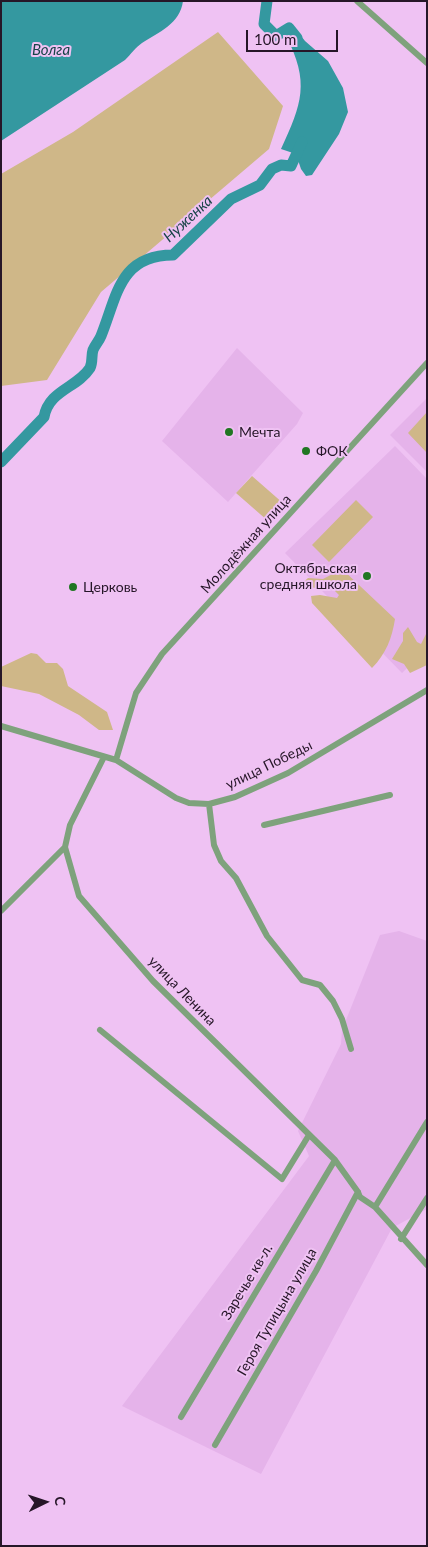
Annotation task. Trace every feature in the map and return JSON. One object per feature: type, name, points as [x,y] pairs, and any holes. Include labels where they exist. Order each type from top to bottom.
[{"type":"street","points":[[357,1],[427,63]]},
{"type":"street","name":"Молодёжная улица","points":[[116,760],[136,693],[162,654],[427,363]]},
{"type":"street","name":"улица Победы","points":[[1,726],[116,760],[176,798],[189,803],[209,804],[235,797],[288,773],[427,690]]},
{"type":"street","points":[[1,911],[65,847],[70,825],[104,757]]},
{"type":"street","points":[[264,825],[390,795]]},
{"type":"street","points":[[209,804],[214,845],[220,861],[236,878],[267,936],[302,980],[320,985],[333,1001],[342,1019],[351,1050]]},
{"type":"street","name":"улица Ленина","points":[[65,847],[78,896],[153,981],[335,1160],[363,1201],[375,1207],[401,1239],[427,1265]]},
{"type":"street","points":[[100,1030],[282,1179],[309,1135]]},
{"type":"street","points":[[375,1207],[427,1122]]},
{"type":"street","name":"Заречье кв-л.","points":[[181,1417],[335,1160]]},
{"type":"street","name":"Героя Тупицына улица","points":[[215,1445],[316,1271],[358,1192]]},
{"type":"street","points":[[401,1239],[427,1198]]},
{"type":"shaded area","points":[[218,32],[283,106],[269,149],[101,292],[47,380],[1,386],[1,174],[73,132]]},
{"type":"shaded area","name":"Мечта","points":[[237,348],[303,413],[297,424],[228,502],[162,441]]},
{"type":"shaded area","points":[[427,398],[427,472],[390,435]]},
{"type":"shaded area","points":[[427,412],[427,453],[408,433]]},
{"type":"shaded area","name":"Октябрьская средняя школа","points":[[395,446],[427,479],[427,649],[402,673],[285,553]]},
{"type":"shaded area","points":[[252,476],[284,504],[268,521],[236,493]]},
{"type":"shaded area","points":[[356,500],[373,517],[329,562],[312,545]]},
{"type":"shaded area","points":[[342,569],[395,619],[388,645],[372,668],[312,603],[311,596],[320,595],[337,598],[339,595],[334,590],[299,586],[308,578],[323,579]]},
{"type":"shaded area","points":[[408,627],[417,642],[421,644],[427,632],[427,665],[410,673],[404,664],[392,659],[403,641],[403,633]]},
{"type":"shaded area","points":[[31,653],[37,654],[46,663],[57,663],[63,669],[68,686],[107,712],[113,730],[99,730],[79,715],[39,694],[1,686],[1,667]]},
{"type":"shaded area","points":[[399,931],[427,941],[427,1209],[392,1228],[261,1474],[122,1406],[309,1156],[298,1131],[341,1044],[342,1030],[380,935]]},
{"type":"water","name":"Волга","points":[[1,1],[183,1],[178,16],[162,31],[140,45],[125,60],[1,141]]},
{"type":"water","points":[[294,27],[305,41],[328,61],[343,88],[348,112],[339,134],[312,175],[306,176],[301,169],[296,154],[281,149],[294,119],[300,93],[301,80],[298,67],[294,52],[286,36],[289,28]]},
{"type":"waterway","name":"Нуженка","points":[[267,1],[264,24],[276,36],[289,28],[297,38]]},
{"type":"waterway","name":"Нуженка","points":[[1,462],[44,417],[51,401],[90,368],[93,350],[101,336],[117,293],[131,270],[141,262],[155,257],[173,255],[231,199],[260,185],[272,169],[281,165],[291,166],[302,142]]},
{"type":"place","name":"Мечта","points":[[229,432]]},
{"type":"place","name":"ФОК","points":[[306,451]]},
{"type":"place","name":"Октябрьская средняя школа","points":[[367,576]]},
{"type":"place","name":"Церковь","points":[[73,587]]}]
